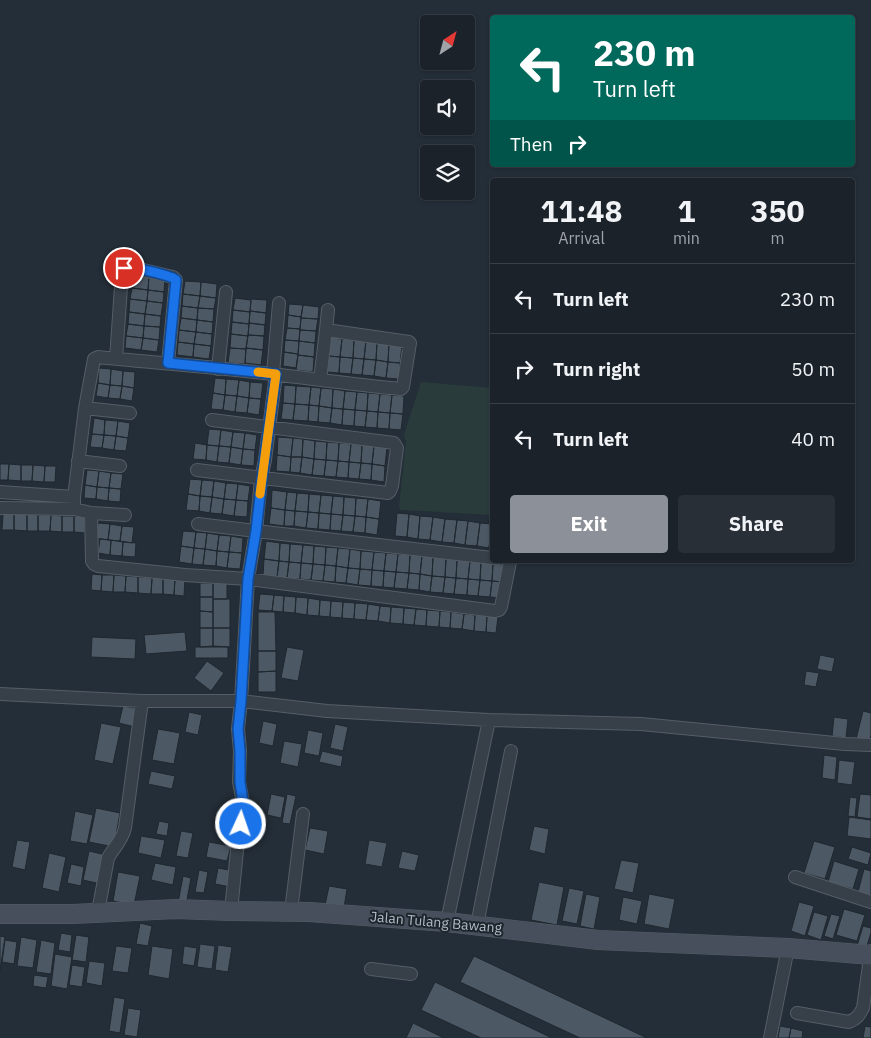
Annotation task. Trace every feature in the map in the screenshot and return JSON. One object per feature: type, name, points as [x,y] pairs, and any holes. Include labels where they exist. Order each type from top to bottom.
[{"type":"street","points":[[116,359],[122,272],[126,266],[176,280],[168,363]]},
{"type":"street","points":[[218,368],[226,292]]},
{"type":"street","points":[[231,912],[238,840],[244,808],[240,782],[238,729],[248,579],[270,426],[279,303]]},
{"type":"street","points":[[320,380],[328,310]]},
{"type":"street","points":[[74,503],[85,408],[94,359],[98,357],[218,368],[401,390],[409,342],[326,330]]},
{"type":"street","points":[[85,408],[130,413]]},
{"type":"street","points":[[197,470],[388,493],[392,486],[397,448],[394,443],[212,420]]},
{"type":"street","points":[[78,460],[120,466]]},
{"type":"street","points":[[0,492],[74,503],[91,513],[125,515]]},
{"type":"street","points":[[0,508],[74,503]]},
{"type":"street","points":[[91,513],[92,561],[98,566],[248,579],[495,611],[499,610],[501,606],[510,563]]},
{"type":"street","points":[[198,524],[490,558]]},
{"type":"street","points":[[0,694],[142,701],[241,701],[327,711],[489,720],[641,724],[871,745]]},
{"type":"street","points":[[98,912],[108,858],[123,836],[125,828],[142,701]]},
{"type":"street","points":[[446,922],[489,720]]},
{"type":"street","points":[[477,925],[511,751]]},
{"type":"street","points":[[291,912],[303,814]]},
{"type":"street","points":[[795,877],[871,902]]},
{"type":"street","name":"Jalan Tulang Bawang","points":[[0,914],[176,909],[231,912],[291,912],[446,922],[608,940],[788,948],[871,955]]},
{"type":"street","points":[[770,1038],[788,948]]},
{"type":"street","points":[[797,1013],[849,1022],[860,1016],[863,1008],[871,951]]},
{"type":"street","points":[[371,969],[411,974]]},
{"type":"green space","points":[[421,382],[490,388],[490,515],[401,510],[399,507],[406,442],[404,435]]},
{"type":"building","points":[[133,274],[149,276],[148,290],[132,288]]},
{"type":"building","points":[[149,276],[165,278],[164,292],[148,290]]},
{"type":"building","points":[[185,281],[201,282],[200,296],[183,294]]},
{"type":"building","points":[[201,282],[217,284],[216,298],[200,296]]},
{"type":"building","points":[[132,288],[148,290],[147,301],[130,299]]},
{"type":"building","points":[[148,290],[164,292],[163,303],[147,301]]},
{"type":"building","points":[[183,294],[200,296],[198,308],[182,306]]},
{"type":"building","points":[[200,296],[216,298],[214,309],[198,308]]},
{"type":"building","points":[[235,298],[251,300],[250,312],[233,310]]},
{"type":"building","points":[[130,299],[147,301],[145,314],[129,312]]},
{"type":"building","points":[[251,299],[267,300],[266,313],[250,311]]},
{"type":"building","points":[[147,301],[163,303],[161,316],[145,314]]},
{"type":"building","points":[[289,304],[303,305],[301,317],[288,315]]},
{"type":"building","points":[[303,305],[319,307],[318,319],[301,318]]},
{"type":"building","points":[[182,306],[198,308],[197,320],[181,318]]},
{"type":"building","points":[[198,308],[214,309],[213,322],[197,320]]},
{"type":"building","points":[[233,310],[250,312],[249,324],[232,322]]},
{"type":"building","points":[[250,311],[266,313],[265,325],[249,323]]},
{"type":"building","points":[[129,312],[145,314],[144,326],[128,324]]},
{"type":"building","points":[[145,314],[161,316],[160,327],[144,326]]},
{"type":"building","points":[[288,315],[301,317],[300,329],[287,328]]},
{"type":"building","points":[[181,318],[197,320],[196,332],[179,330]]},
{"type":"building","points":[[301,318],[318,319],[316,331],[300,330]]},
{"type":"building","points":[[197,320],[213,322],[212,334],[196,332]]},
{"type":"building","points":[[232,322],[249,324],[248,336],[231,334]]},
{"type":"building","points":[[249,323],[265,325],[264,336],[248,335]]},
{"type":"building","points":[[128,324],[144,326],[143,338],[126,336]]},
{"type":"building","points":[[144,326],[160,327],[159,340],[143,338]]},
{"type":"building","points":[[287,328],[300,329],[299,341],[285,340]]},
{"type":"building","points":[[179,330],[196,332],[194,344],[178,342]]},
{"type":"building","points":[[300,330],[316,331],[315,343],[299,341]]},
{"type":"building","points":[[196,332],[212,334],[211,346],[194,344]]},
{"type":"building","points":[[231,334],[248,336],[246,349],[230,348]]},
{"type":"building","points":[[248,335],[264,336],[263,350],[246,348]]},
{"type":"building","points":[[126,336],[143,338],[141,350],[125,348]]},
{"type":"building","points":[[143,338],[159,340],[157,352],[141,350]]},
{"type":"building","points":[[330,338],[342,339],[340,357],[329,356]]},
{"type":"building","points":[[342,339],[354,340],[353,358],[340,357]]},
{"type":"building","points":[[285,340],[299,341],[298,354],[284,352]]},
{"type":"building","points":[[354,340],[366,341],[364,359],[353,358]]},
{"type":"building","points":[[299,341],[315,343],[314,357],[298,355]]},
{"type":"building","points":[[366,341],[377,342],[376,360],[364,359]]},
{"type":"building","points":[[178,342],[194,344],[193,357],[177,355]]},
{"type":"building","points":[[377,342],[389,343],[388,362],[376,360]]},
{"type":"building","points":[[389,343],[402,345],[400,363],[388,362]]},
{"type":"building","points":[[194,344],[211,346],[209,359],[193,357]]},
{"type":"building","points":[[230,348],[246,349],[245,364],[228,363]]},
{"type":"building","points":[[246,348],[263,350],[261,365],[245,363]]},
{"type":"building","points":[[284,352],[298,354],[296,368],[283,366]]},
{"type":"building","points":[[298,355],[314,357],[313,372],[296,370]]},
{"type":"building","points":[[329,356],[340,357],[339,373],[327,372]]},
{"type":"building","points":[[340,357],[353,358],[351,374],[339,373]]},
{"type":"building","points":[[353,358],[364,359],[362,375],[351,374]]},
{"type":"building","points":[[364,359],[376,360],[374,376],[362,375]]},
{"type":"building","points":[[376,360],[388,362],[386,378],[374,376]]},
{"type":"building","points":[[388,362],[400,363],[399,379],[386,378]]},
{"type":"building","points":[[99,368],[111,369],[110,385],[98,383]]},
{"type":"building","points":[[111,369],[123,371],[122,386],[110,385]]},
{"type":"building","points":[[123,371],[135,372],[134,388],[122,386]]},
{"type":"building","points":[[215,378],[226,379],[225,395],[213,393]]},
{"type":"building","points":[[226,379],[239,380],[237,396],[225,395]]},
{"type":"building","points":[[239,380],[250,382],[249,398],[237,396]]},
{"type":"building","points":[[250,382],[263,383],[261,399],[249,398]]},
{"type":"building","points":[[98,383],[110,385],[108,398],[96,396]]},
{"type":"building","points":[[110,385],[122,386],[120,399],[108,398]]},
{"type":"building","points":[[284,385],[296,386],[295,404],[283,403]]},
{"type":"building","points":[[122,386],[134,388],[132,401],[120,399]]},
{"type":"building","points":[[296,386],[311,387],[309,405],[295,404]]},
{"type":"building","points":[[311,387],[321,388],[319,406],[309,405]]},
{"type":"building","points":[[321,388],[333,389],[332,408],[319,406]]},
{"type":"building","points":[[333,389],[345,391],[343,409],[332,408]]},
{"type":"building","points":[[345,391],[357,392],[355,410],[343,409]]},
{"type":"building","points":[[357,392],[368,393],[367,411],[355,410]]},
{"type":"building","points":[[213,393],[225,395],[223,410],[211,409]]},
{"type":"building","points":[[368,393],[380,394],[378,412],[367,411]]},
{"type":"building","points":[[380,394],[392,395],[390,413],[378,412]]},
{"type":"building","points":[[225,395],[237,396],[235,412],[223,410]]},
{"type":"building","points":[[392,395],[404,396],[403,414],[390,413]]},
{"type":"building","points":[[237,396],[249,398],[247,413],[235,412]]},
{"type":"building","points":[[249,398],[261,399],[259,415],[247,413]]},
{"type":"building","points":[[283,403],[295,404],[293,420],[281,419]]},
{"type":"building","points":[[295,404],[309,405],[308,421],[293,420]]},
{"type":"building","points":[[309,405],[319,406],[318,422],[308,421]]},
{"type":"building","points":[[319,406],[332,408],[330,423],[318,422]]},
{"type":"building","points":[[332,408],[343,409],[342,425],[330,423]]},
{"type":"building","points":[[343,409],[355,410],[354,426],[342,425]]},
{"type":"building","points":[[355,410],[367,411],[365,427],[354,426]]},
{"type":"building","points":[[367,411],[378,412],[377,428],[365,427]]},
{"type":"building","points":[[378,412],[390,413],[389,429],[377,428]]},
{"type":"building","points":[[390,413],[403,414],[401,430],[389,429]]},
{"type":"building","points":[[94,418],[105,420],[104,435],[92,434]]},
{"type":"building","points":[[105,420],[118,421],[116,436],[104,435]]},
{"type":"building","points":[[118,421],[130,423],[128,438],[116,436]]},
{"type":"building","points":[[209,429],[221,430],[219,446],[207,445]]},
{"type":"building","points":[[221,430],[233,432],[231,447],[219,446]]},
{"type":"building","points":[[233,432],[245,433],[243,449],[231,447]]},
{"type":"building","points":[[245,433],[257,435],[255,450],[243,449]]},
{"type":"building","points":[[92,434],[104,435],[102,448],[90,447]]},
{"type":"building","points":[[104,435],[116,436],[114,450],[102,448]]},
{"type":"building","points":[[116,436],[128,438],[126,451],[114,450]]},
{"type":"building","points":[[278,437],[293,438],[291,457],[277,455]]},
{"type":"building","points":[[293,438],[303,439],[302,457],[291,457]]},
{"type":"building","points":[[303,439],[315,441],[314,459],[302,457]]},
{"type":"building","points":[[315,441],[327,442],[326,460],[314,459]]},
{"type":"building","points":[[327,442],[339,443],[338,461],[326,460]]},
{"type":"building","points":[[195,443],[207,445],[206,460],[193,459]]},
{"type":"building","points":[[339,443],[351,444],[349,462],[338,461]]},
{"type":"building","points":[[351,444],[362,445],[361,463],[349,462]]},
{"type":"building","points":[[207,445],[219,446],[217,462],[206,460]]},
{"type":"building","points":[[362,445],[374,446],[372,464],[361,463]]},
{"type":"building","points":[[219,446],[231,447],[229,463],[217,462]]},
{"type":"building","points":[[374,446],[387,447],[385,466],[372,464]]},
{"type":"building","points":[[231,447],[243,449],[241,465],[229,463]]},
{"type":"building","points":[[243,449],[255,450],[254,466],[241,465]]},
{"type":"building","points":[[277,455],[291,457],[290,472],[276,471]]},
{"type":"building","points":[[291,457],[302,457],[300,473],[290,472]]},
{"type":"building","points":[[302,457],[314,459],[312,475],[300,473]]},
{"type":"building","points":[[314,459],[326,460],[324,476],[312,475]]},
{"type":"building","points":[[326,460],[338,461],[336,477],[324,476]]},
{"type":"building","points":[[338,461],[349,462],[348,478],[336,477]]},
{"type":"building","points":[[349,462],[361,463],[359,479],[348,478]]},
{"type":"building","points":[[361,463],[372,464],[371,480],[359,479]]},
{"type":"building","points":[[0,464],[9,464],[8,480],[0,480]]},
{"type":"building","points":[[9,464],[21,465],[21,481],[8,480]]},
{"type":"building","points":[[372,464],[385,466],[384,482],[371,480]]},
{"type":"building","points":[[21,465],[33,465],[32,481],[21,481]]},
{"type":"building","points":[[33,465],[45,466],[44,482],[32,481]]},
{"type":"building","points":[[45,466],[56,466],[55,482],[44,482]]},
{"type":"building","points":[[87,470],[99,471],[97,487],[85,485]]},
{"type":"building","points":[[99,471],[111,473],[109,488],[97,487]]},
{"type":"building","points":[[111,473],[123,474],[121,489],[109,488]]},
{"type":"building","points":[[190,479],[202,480],[200,496],[188,494]]},
{"type":"building","points":[[202,480],[214,481],[212,497],[200,496]]},
{"type":"building","points":[[214,481],[226,483],[224,499],[212,497]]},
{"type":"building","points":[[226,483],[238,484],[236,500],[224,499]]},
{"type":"building","points":[[238,484],[250,486],[248,501],[236,500]]},
{"type":"building","points":[[85,485],[97,487],[96,499],[84,498]]},
{"type":"building","points":[[97,487],[109,488],[108,501],[96,499]]},
{"type":"building","points":[[109,488],[121,489],[120,502],[108,501]]},
{"type":"building","points":[[272,490],[287,492],[285,510],[271,508]]},
{"type":"building","points":[[287,492],[297,493],[295,511],[285,510]]},
{"type":"building","points":[[297,493],[309,494],[308,512],[295,511]]},
{"type":"building","points":[[188,494],[200,496],[199,511],[186,510]]},
{"type":"building","points":[[309,494],[321,495],[319,513],[308,512]]},
{"type":"building","points":[[321,495],[333,496],[331,514],[319,513]]},
{"type":"building","points":[[200,496],[212,497],[210,513],[199,511]]},
{"type":"building","points":[[333,496],[344,497],[343,515],[331,514]]},
{"type":"building","points":[[212,497],[224,499],[222,514],[210,513]]},
{"type":"building","points":[[344,497],[356,498],[355,516],[343,515]]},
{"type":"building","points":[[356,498],[368,499],[366,517],[355,516]]},
{"type":"building","points":[[224,499],[236,500],[234,516],[222,514]]},
{"type":"building","points":[[368,499],[381,501],[379,519],[366,517]]},
{"type":"building","points":[[236,500],[248,501],[247,517],[234,516]]},
{"type":"building","points":[[271,508],[285,510],[284,526],[269,524]]},
{"type":"building","points":[[285,510],[295,511],[294,526],[284,526]]},
{"type":"building","points":[[295,511],[308,512],[306,528],[294,526]]},
{"type":"building","points":[[308,512],[319,513],[318,529],[306,528]]},
{"type":"building","points":[[319,513],[331,514],[330,530],[318,529]]},
{"type":"building","points":[[397,513],[409,514],[407,537],[395,536]]},
{"type":"building","points":[[3,514],[14,514],[14,530],[2,530]]},
{"type":"building","points":[[14,514],[27,514],[27,531],[14,530]]},
{"type":"building","points":[[27,514],[38,515],[38,531],[27,531]]},
{"type":"building","points":[[331,514],[343,515],[341,531],[330,530]]},
{"type":"building","points":[[409,514],[420,516],[418,539],[407,537]]},
{"type":"building","points":[[38,515],[51,515],[50,531],[38,531]]},
{"type":"building","points":[[51,515],[62,516],[62,532],[50,531]]},
{"type":"building","points":[[343,515],[355,516],[353,532],[341,531]]},
{"type":"building","points":[[62,516],[74,516],[74,532],[62,532]]},
{"type":"building","points":[[74,516],[85,517],[85,533],[74,532]]},
{"type":"building","points":[[355,516],[366,517],[365,533],[353,532]]},
{"type":"building","points":[[420,516],[433,517],[430,540],[418,539]]},
{"type":"building","points":[[366,517],[379,519],[377,535],[365,533]]},
{"type":"building","points":[[433,517],[445,519],[442,542],[430,540]]},
{"type":"building","points":[[445,519],[457,520],[454,543],[442,542]]},
{"type":"building","points":[[457,520],[468,521],[465,545],[454,543]]},
{"type":"building","points":[[468,521],[480,523],[477,546],[465,545]]},
{"type":"building","points":[[98,523],[110,524],[108,540],[96,538]]},
{"type":"building","points":[[480,523],[490,524],[489,548],[477,546]]},
{"type":"building","points":[[110,524],[122,526],[120,541],[108,540]]},
{"type":"building","points":[[122,526],[134,527],[132,543],[120,541]]},
{"type":"building","points":[[183,531],[196,532],[194,548],[181,546]]},
{"type":"building","points":[[196,532],[207,533],[205,549],[194,548]]},
{"type":"building","points":[[207,533],[219,535],[217,551],[205,549]]},
{"type":"building","points":[[219,535],[231,536],[229,552],[217,551]]},
{"type":"building","points":[[231,536],[243,538],[242,553],[229,552]]},
{"type":"building","points":[[100,539],[111,540],[110,555],[98,553]]},
{"type":"building","points":[[111,540],[123,542],[122,556],[110,555]]},
{"type":"building","points":[[266,541],[280,543],[279,561],[264,559]]},
{"type":"building","points":[[123,542],[136,543],[135,557],[122,556]]},
{"type":"building","points":[[280,543],[290,544],[289,562],[279,561]]},
{"type":"building","points":[[290,544],[303,545],[301,563],[289,562]]},
{"type":"building","points":[[303,545],[314,546],[313,564],[301,563]]},
{"type":"building","points":[[181,546],[194,548],[192,564],[179,562]]},
{"type":"building","points":[[314,546],[326,547],[325,565],[313,564]]},
{"type":"building","points":[[326,547],[338,548],[336,566],[325,565]]},
{"type":"building","points":[[194,548],[205,549],[203,565],[192,564]]},
{"type":"building","points":[[338,548],[350,549],[348,568],[336,566]]},
{"type":"building","points":[[205,549],[217,551],[216,566],[203,565]]},
{"type":"building","points":[[350,549],[361,551],[360,569],[348,568]]},
{"type":"building","points":[[217,551],[229,552],[227,568],[216,566]]},
{"type":"building","points":[[361,551],[374,552],[372,570],[360,569]]},
{"type":"building","points":[[229,552],[242,553],[240,569],[227,568]]},
{"type":"building","points":[[374,552],[386,553],[384,571],[372,570]]},
{"type":"building","points":[[386,553],[398,554],[396,572],[384,571]]},
{"type":"building","points":[[398,554],[410,555],[409,573],[396,572]]},
{"type":"building","points":[[410,555],[422,556],[420,574],[409,573]]},
{"type":"building","points":[[422,556],[433,557],[432,576],[420,574]]},
{"type":"building","points":[[433,557],[446,559],[445,577],[432,576]]},
{"type":"building","points":[[264,559],[279,561],[277,577],[263,575]]},
{"type":"building","points":[[446,559],[457,560],[456,578],[445,577]]},
{"type":"building","points":[[457,560],[470,561],[468,579],[456,578]]},
{"type":"building","points":[[279,561],[289,562],[287,578],[277,577]]},
{"type":"building","points":[[470,561],[481,562],[480,580],[468,579]]},
{"type":"building","points":[[289,562],[301,563],[300,579],[287,578]]},
{"type":"building","points":[[481,562],[493,563],[492,581],[480,580]]},
{"type":"building","points":[[301,563],[313,564],[311,580],[300,579]]},
{"type":"building","points":[[493,563],[504,564],[503,582],[492,581]]},
{"type":"building","points":[[313,564],[325,565],[323,581],[311,580]]},
{"type":"building","points":[[325,565],[336,566],[335,582],[323,581]]},
{"type":"building","points":[[336,566],[348,568],[346,583],[335,582]]},
{"type":"building","points":[[348,568],[360,569],[358,585],[346,583]]},
{"type":"building","points":[[360,569],[372,570],[371,586],[358,585]]},
{"type":"building","points":[[372,570],[384,571],[383,587],[371,586]]},
{"type":"building","points":[[384,571],[396,572],[394,588],[383,587]]},
{"type":"building","points":[[396,572],[409,573],[407,589],[394,588]]},
{"type":"building","points":[[409,573],[420,574],[419,590],[407,589]]},
{"type":"building","points":[[92,574],[102,575],[101,591],[91,590]]},
{"type":"building","points":[[420,574],[432,576],[430,592],[419,590]]},
{"type":"building","points":[[102,575],[114,575],[113,592],[101,591]]},
{"type":"building","points":[[114,575],[126,576],[125,592],[113,592]]},
{"type":"building","points":[[126,576],[138,577],[138,593],[125,592]]},
{"type":"building","points":[[432,576],[445,577],[443,593],[430,592]]},
{"type":"building","points":[[138,577],[152,578],[151,594],[138,593]]},
{"type":"building","points":[[445,577],[456,578],[454,594],[443,593]]},
{"type":"building","points":[[152,578],[163,578],[163,594],[151,594]]},
{"type":"building","points":[[163,578],[175,579],[174,595],[163,594]]},
{"type":"building","points":[[456,578],[468,579],[467,595],[454,594]]},
{"type":"building","points":[[175,579],[185,579],[184,596],[174,595]]},
{"type":"building","points":[[468,579],[480,580],[478,596],[467,595]]},
{"type":"building","points":[[480,580],[492,581],[490,597],[478,596]]},
{"type":"building","points":[[492,581],[503,582],[501,598],[490,597]]},
{"type":"building","points":[[200,583],[213,583],[213,597],[200,597]]},
{"type":"building","points":[[213,583],[227,583],[227,599],[213,599]]},
{"type":"building","points":[[260,594],[274,595],[272,611],[258,610]]},
{"type":"building","points":[[274,595],[284,596],[283,612],[272,611]]},
{"type":"building","points":[[284,596],[296,597],[295,613],[283,612]]},
{"type":"building","points":[[200,597],[213,597],[213,612],[200,611]]},
{"type":"building","points":[[296,597],[308,598],[307,615],[295,613]]},
{"type":"building","points":[[308,598],[320,600],[319,616],[307,615]]},
{"type":"building","points":[[213,599],[230,599],[230,628],[213,628]]},
{"type":"building","points":[[320,600],[331,601],[330,617],[319,616]]},
{"type":"building","points":[[331,601],[343,602],[342,618],[330,617]]},
{"type":"building","points":[[343,602],[355,603],[354,619],[342,618]]},
{"type":"building","points":[[355,603],[368,604],[366,620],[354,619]]},
{"type":"building","points":[[368,604],[380,606],[378,621],[366,620]]},
{"type":"building","points":[[380,606],[391,607],[390,623],[378,621]]},
{"type":"building","points":[[391,607],[404,608],[403,624],[390,623]]},
{"type":"building","points":[[404,608],[416,609],[414,625],[403,624]]},
{"type":"building","points":[[416,609],[427,610],[426,626],[414,625]]},
{"type":"building","points":[[427,610],[440,611],[439,627],[426,626]]},
{"type":"building","points":[[200,611],[213,612],[213,628],[200,628]]},
{"type":"building","points":[[440,611],[451,612],[450,628],[439,627]]},
{"type":"building","points":[[258,612],[275,612],[276,651],[258,651]]},
{"type":"building","points":[[451,612],[464,614],[462,629],[450,628]]},
{"type":"building","points":[[464,614],[475,615],[474,631],[462,629]]},
{"type":"building","points":[[475,615],[487,616],[486,632],[474,631]]},
{"type":"building","points":[[487,616],[498,617],[496,633],[486,632]]},
{"type":"building","points":[[200,628],[213,628],[213,646],[200,647]]},
{"type":"building","points":[[213,628],[230,628],[230,647],[213,646]]},
{"type":"building","points":[[185,632],[187,651],[146,654],[144,635]]},
{"type":"building","points":[[92,637],[136,639],[135,659],[91,657]]},
{"type":"building","points":[[195,647],[228,647],[228,658],[195,658]]},
{"type":"building","points":[[287,647],[304,650],[298,681],[281,678]]},
{"type":"building","points":[[258,651],[276,651],[276,671],[258,672]]},
{"type":"building","points":[[820,655],[835,658],[832,672],[817,669]]},
{"type":"building","points":[[207,661],[224,673],[211,691],[194,678]]},
{"type":"building","points":[[276,671],[276,692],[258,692],[258,672]]},
{"type":"building","points":[[806,671],[819,673],[816,687],[804,685]]},
{"type":"building","points":[[123,706],[139,709],[135,727],[119,723]]},
{"type":"building","points":[[863,711],[871,713],[871,735],[869,742],[856,739]]},
{"type":"building","points":[[189,712],[202,715],[198,735],[185,732]]},
{"type":"building","points":[[834,717],[848,719],[846,738],[832,736]]},
{"type":"building","points":[[263,721],[277,724],[273,746],[259,743]]},
{"type":"building","points":[[101,723],[121,727],[113,764],[94,760]]},
{"type":"building","points":[[335,724],[348,727],[343,751],[330,748]]},
{"type":"building","points":[[158,729],[180,733],[174,764],[152,760]]},
{"type":"building","points":[[308,730],[323,733],[319,756],[304,753]]},
{"type":"building","points":[[284,741],[302,744],[298,767],[280,763]]},
{"type":"building","points":[[322,751],[343,756],[341,767],[319,762]]},
{"type":"building","points":[[824,755],[837,757],[835,780],[822,778]]},
{"type":"building","points":[[839,760],[855,762],[852,785],[837,783]]},
{"type":"building","points":[[151,771],[175,776],[172,789],[148,784]]},
{"type":"building","points":[[271,794],[285,797],[281,818],[267,815]]},
{"type":"building","points":[[287,794],[296,796],[290,824],[282,823]]},
{"type":"building","points":[[860,794],[871,795],[871,819],[857,817]]},
{"type":"building","points":[[850,797],[857,798],[855,817],[848,816]]},
{"type":"building","points":[[96,808],[120,813],[114,847],[89,842]]},
{"type":"building","points":[[75,811],[93,815],[87,844],[70,841]]},
{"type":"building","points":[[849,817],[871,820],[871,839],[847,836]]},
{"type":"building","points":[[159,821],[169,823],[167,836],[156,834]]},
{"type":"building","points":[[534,826],[549,829],[545,854],[529,850]]},
{"type":"building","points":[[310,828],[328,831],[324,854],[305,850]]},
{"type":"building","points":[[181,831],[193,833],[188,858],[176,856]]},
{"type":"building","points":[[141,836],[165,840],[161,858],[138,853]]},
{"type":"building","points":[[17,840],[30,842],[25,870],[12,867]]},
{"type":"building","points":[[369,840],[387,843],[382,867],[365,864]]},
{"type":"building","points":[[814,841],[835,847],[825,879],[804,873]]},
{"type":"building","points":[[209,842],[231,846],[227,861],[206,857]]},
{"type":"building","points":[[852,847],[871,853],[868,865],[848,859]]},
{"type":"building","points":[[89,851],[106,855],[101,884],[83,880]]},
{"type":"building","points":[[402,851],[419,855],[415,871],[398,868]]},
{"type":"building","points":[[49,853],[66,857],[59,892],[42,888]]},
{"type":"building","points":[[621,860],[639,863],[633,893],[614,889]]},
{"type":"building","points":[[834,861],[859,869],[853,889],[828,882]]},
{"type":"building","points":[[155,863],[176,867],[173,885],[151,880]]},
{"type":"building","points":[[71,864],[84,867],[81,886],[67,883]]},
{"type":"building","points":[[218,868],[234,871],[231,887],[215,884]]},
{"type":"building","points":[[864,869],[871,871],[871,896],[858,892]]},
{"type":"building","points":[[199,870],[208,872],[204,893],[195,892]]},
{"type":"building","points":[[118,872],[140,876],[134,905],[113,901]]},
{"type":"building","points":[[183,876],[191,878],[186,905],[178,903]]},
{"type":"building","points":[[539,882],[564,887],[557,925],[531,920]]},
{"type":"building","points":[[329,886],[347,889],[343,914],[324,910]]},
{"type":"building","points":[[569,888],[584,891],[577,924],[562,921]]},
{"type":"building","points":[[586,894],[600,897],[594,929],[580,926]]},
{"type":"building","points":[[649,894],[675,899],[669,929],[644,924]]},
{"type":"building","points":[[623,897],[642,901],[637,924],[619,920]]},
{"type":"building","points":[[799,902],[814,906],[805,936],[791,931]]},
{"type":"building","points":[[844,909],[865,915],[857,941],[836,935]]},
{"type":"building","points":[[814,912],[828,916],[821,940],[807,935]]},
{"type":"building","points":[[831,914],[840,916],[833,939],[824,936]]},
{"type":"building","points":[[140,923],[152,926],[148,946],[136,944]]},
{"type":"building","points":[[863,926],[871,928],[865,952],[856,949]]},
{"type":"building","points":[[61,933],[72,935],[70,952],[58,950]]},
{"type":"building","points":[[76,935],[89,937],[86,962],[72,960]]},
{"type":"building","points":[[0,936],[5,937],[0,971]]},
{"type":"building","points":[[21,937],[37,940],[33,968],[17,966]]},
{"type":"building","points":[[5,940],[17,942],[14,964],[2,962]]},
{"type":"building","points":[[41,940],[55,943],[51,974],[36,972]]},
{"type":"building","points":[[200,944],[215,946],[212,969],[197,967]]},
{"type":"building","points":[[218,945],[232,947],[228,972],[215,970]]},
{"type":"building","points":[[116,946],[132,948],[128,973],[112,971]]},
{"type":"building","points":[[152,946],[173,949],[169,979],[148,975]]},
{"type":"building","points":[[184,946],[197,948],[194,966],[182,964]]},
{"type":"building","points":[[55,954],[72,957],[67,989],[51,986]]},
{"type":"building","points":[[474,956],[647,1038],[580,1038],[460,982]]},
{"type":"building","points":[[89,961],[105,963],[102,986],[86,983]]},
{"type":"building","points":[[72,965],[85,967],[82,987],[69,985]]},
{"type":"building","points":[[34,975],[48,977],[46,988],[33,986]]},
{"type":"building","points":[[435,982],[552,1038],[481,1038],[421,1010]]},
{"type":"building","points":[[114,997],[125,999],[120,1033],[109,1031]]},
{"type":"building","points":[[128,1008],[141,1010],[137,1037],[124,1035]]},
{"type":"building","points":[[413,1023],[444,1038],[406,1038]]},
{"type":"building","points":[[780,1026],[791,1028],[789,1038],[778,1038]]},
{"type":"building","points":[[865,1026],[871,1027],[871,1038],[863,1038]]},
{"type":"building","points":[[791,1028],[803,1031],[802,1038],[789,1038]]},
{"type":"slow traffic","points":[[258,372],[276,374],[260,494]]},
{"type":"route","points":[[124,268],[126,266],[176,280],[168,363],[276,374],[248,579],[238,729],[240,782],[244,808],[241,824]]}]
